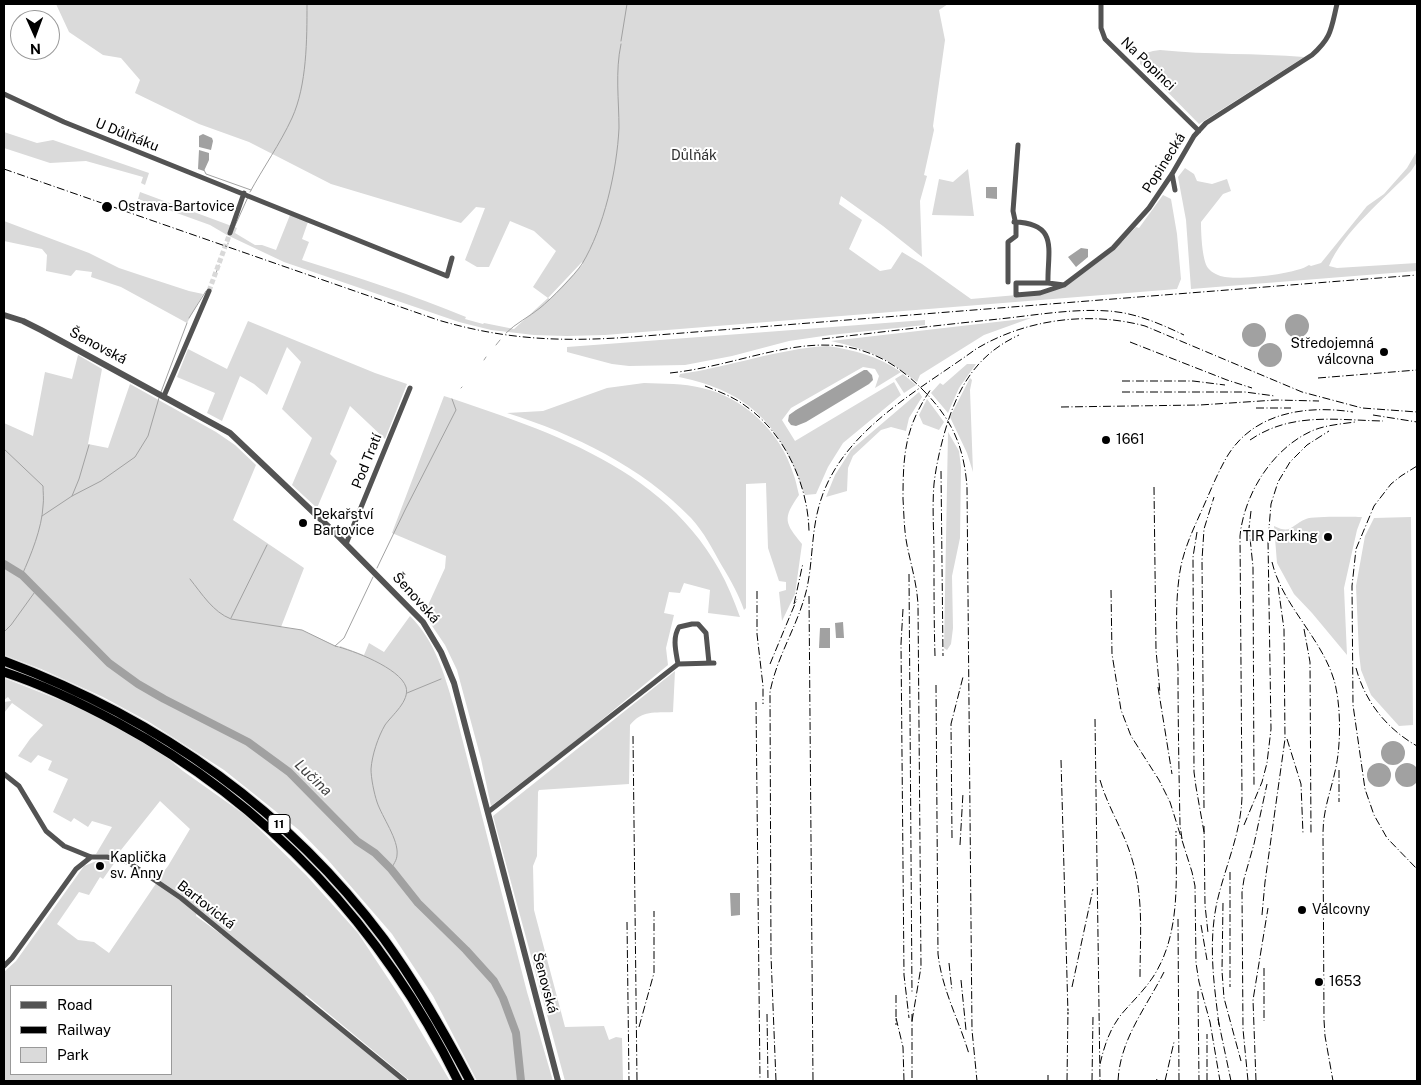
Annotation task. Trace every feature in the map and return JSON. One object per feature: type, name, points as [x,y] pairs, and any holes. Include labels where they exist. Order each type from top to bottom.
[{"type":"highway","name":"11","points":[[4,661],[60,684],[153,731],[223,778],[275,821],[335,880],[383,938],[429,1006],[470,1081]]},
{"type":"highway","name":"11","points":[[4,672],[87,707],[148,739],[198,772],[257,818],[328,887],[375,944],[425,1018],[458,1081]]},
{"type":"street","name":"Na Popinci","points":[[1101,4],[1102,28],[1106,38],[1199,131]]},
{"type":"street","name":"Popinecká","points":[[1048,283],[1016,283],[1016,295],[1040,293],[1064,285],[1113,248],[1149,208],[1194,136],[1206,123],[1312,55],[1323,45],[1330,34],[1337,4]]},
{"type":"street","name":"U Důlňáku","points":[[4,94],[64,122],[447,276],[452,258]]},
{"type":"street","points":[[1008,282],[1008,242],[1016,236],[1013,211],[1018,145]]},
{"type":"street","points":[[1172,174],[1175,190]]},
{"type":"street","points":[[230,233],[244,193]]},
{"type":"street","points":[[1014,222],[1034,226],[1046,234],[1049,245],[1048,283],[1064,285]]},
{"type":"street","points":[[164,396],[188,336],[209,291]]},
{"type":"street","name":"Šenovská","points":[[4,315],[23,321],[41,330],[230,433],[346,544],[423,622],[437,644],[454,683],[558,1081]]},
{"type":"street","name":"Pod Tratí","points":[[346,544],[410,388]]},
{"type":"street","points":[[488,812],[678,664],[712,663],[706,633],[698,624],[679,627],[675,643],[678,664]]},
{"type":"street","name":"Bartovická","points":[[4,774],[19,786],[46,830],[64,846],[91,857],[107,857],[128,862],[181,898],[405,1081]]},
{"type":"street","points":[[4,966],[12,958],[76,869],[91,857]]},
{"type":"green space","name":"Důlňák","points":[[56,4],[948,4],[939,10],[945,40],[934,130],[924,175],[927,176],[920,201],[922,257],[841,196],[839,204],[862,220],[849,249],[880,271],[891,269],[902,252],[971,299],[1040,293],[1064,285],[1119,241],[1122,242],[1136,227],[1139,228],[1163,195],[1171,199],[1177,234],[1181,279],[1177,289],[605,335],[534,335],[491,330],[459,322],[284,262],[210,225],[138,199],[140,192],[237,228],[235,233],[255,245],[262,245],[276,250],[290,215],[308,222],[302,239],[309,242],[302,260],[405,294],[466,317],[465,319],[514,329],[548,298],[533,287],[556,251],[534,231],[510,221],[489,267],[477,267],[465,260],[485,208],[476,207],[461,223],[331,184],[249,142],[199,124],[135,93],[140,80],[121,58],[103,55],[69,32]],"holes":[[[582,262],[583,264],[550,299],[548,298]]]},
{"type":"green space","points":[[1160,50],[1304,57],[1199,124],[1140,64],[1140,60],[1144,55]]},
{"type":"green space","points":[[4,132],[37,143],[53,140],[149,173],[145,185],[141,183],[143,177],[86,161],[50,163],[4,148]]},
{"type":"green space","points":[[1417,151],[1417,162],[1411,171],[1354,228],[1335,254],[1329,266],[1337,268],[1417,263],[1417,271],[1191,289],[1186,220],[1178,177],[1185,168],[1194,174],[1197,181],[1212,184],[1227,179],[1231,191],[1223,194],[1201,222],[1203,253],[1208,268],[1216,274],[1225,277],[1255,277],[1281,274],[1321,263],[1367,206],[1384,194],[1407,168]]},
{"type":"green space","points":[[968,169],[974,216],[932,215],[939,179],[953,182]]},
{"type":"green space","points":[[4,221],[89,253],[119,268],[203,294],[187,323],[121,287],[91,277],[92,272],[76,270],[71,276],[46,271],[47,255],[42,249],[4,241]]},
{"type":"green space","points":[[1031,318],[984,335],[920,375],[917,382],[886,360],[867,351],[831,341]]},
{"type":"green space","points":[[925,320],[925,325],[789,341],[732,356],[685,365],[629,366],[612,364],[567,352],[567,347]]},
{"type":"green space","points":[[248,321],[375,373],[407,384],[385,439],[350,406],[330,454],[337,461],[317,508],[292,485],[312,438],[282,409],[301,362],[287,347],[267,395],[254,384],[240,376],[222,421],[207,413],[215,393],[177,377],[188,349],[227,369]]},
{"type":"green space","points":[[827,346],[866,354],[901,372],[875,388],[879,376],[875,369],[863,367],[791,408],[782,420],[795,441],[894,382],[901,395],[843,443],[828,467],[816,494],[805,495],[796,471],[774,432],[745,403],[726,392],[679,377],[680,374],[772,354]]},
{"type":"green space","points":[[78,355],[102,369],[88,444],[108,448],[130,384],[216,432],[235,445],[256,465],[233,520],[304,568],[281,627],[302,630],[340,648],[340,646],[364,655],[369,643],[384,652],[410,616],[426,636],[438,658],[454,707],[527,992],[553,1081],[477,1081],[433,996],[392,934],[328,860],[299,830],[224,770],[149,722],[103,697],[41,669],[4,655],[4,423],[33,436],[45,372],[72,379]]},
{"type":"green space","points":[[967,364],[976,364],[959,388],[948,413],[931,393],[940,383],[943,385]]},
{"type":"green space","points":[[903,374],[916,385],[904,393],[895,379]]},
{"type":"green space","points":[[970,378],[972,380],[970,390],[973,472],[967,453],[950,417]]},
{"type":"green space","points":[[644,383],[688,385],[732,399],[758,418],[770,430],[779,444],[795,478],[799,495],[788,516],[789,526],[802,544],[795,594],[782,621],[779,592],[786,590],[786,582],[779,581],[768,548],[766,483],[746,484],[746,608],[744,610],[740,599],[704,535],[696,523],[672,500],[651,483],[606,454],[557,431],[507,413],[543,411],[607,388]]},
{"type":"green space","points":[[919,392],[922,397],[909,418],[906,431],[891,427],[881,430],[853,456],[848,468],[847,491],[826,497],[835,475],[851,450]]},
{"type":"green space","points":[[444,396],[536,429],[580,448],[622,471],[659,498],[692,530],[719,570],[740,617],[708,613],[710,590],[684,583],[680,593],[669,592],[664,613],[674,615],[666,648],[668,665],[587,732],[491,806],[481,759],[457,670],[445,645],[424,614],[445,568],[446,556],[392,533]]},
{"type":"green space","points":[[927,399],[944,422],[939,430],[923,424],[919,415]]},
{"type":"green space","points":[[948,432],[959,451],[961,467],[960,538],[952,576],[953,628],[951,644],[947,650],[944,648]]},
{"type":"green space","points":[[1362,517],[1357,530],[1344,588],[1347,655],[1294,594],[1277,563],[1274,526],[1288,529],[1310,518]]},
{"type":"green space","points":[[1411,517],[1413,725],[1399,726],[1371,695],[1361,670],[1356,586],[1365,536],[1374,518]]},
{"type":"green space","points":[[675,671],[673,712],[644,715],[630,725],[629,784],[539,790],[538,792],[537,856],[533,866],[534,910],[565,1027],[604,1026],[609,1040],[616,1037],[622,1038],[623,1081],[565,1081],[493,816]]},
{"type":"green space","points":[[4,678],[90,712],[158,750],[183,771],[245,815],[306,875],[358,933],[403,1001],[450,1081],[410,1081],[306,995],[303,1000],[404,1081],[4,1081],[4,972],[16,961],[84,866],[99,860],[115,862],[103,879],[100,877],[89,895],[79,892],[57,924],[78,940],[94,942],[109,953],[168,866],[190,829],[160,801],[117,855],[96,854],[112,827],[92,821],[88,827],[74,818],[71,822],[53,812],[68,779],[48,770],[52,761],[38,755],[31,763],[18,756],[43,725],[12,703],[4,713],[4,702],[11,701],[8,697],[4,700]],"holes":[[[197,911],[224,931],[222,935],[196,916]]]},
{"type":"shaded area","points":[[203,134],[212,138],[211,150],[199,147],[199,136]]},
{"type":"shaded area","points":[[199,150],[209,153],[209,160],[204,171],[198,169]]},
{"type":"shaded area","points":[[986,187],[997,187],[997,199],[986,198]]},
{"type":"shaded area","points":[[1081,248],[1088,249],[1088,257],[1076,267],[1068,257]]},
{"type":"shaded area","points":[[1297,314],[1302,315],[1308,321],[1308,331],[1302,337],[1297,338],[1292,337],[1286,331],[1285,326],[1286,321],[1292,315]]},
{"type":"shaded area","points":[[1254,323],[1263,326],[1266,335],[1263,344],[1254,347],[1245,344],[1242,335],[1245,326]]},
{"type":"shaded area","points":[[1270,343],[1275,344],[1281,350],[1281,360],[1275,366],[1270,367],[1265,366],[1259,360],[1258,355],[1259,350],[1265,344]]},
{"type":"shaded area","points":[[867,370],[872,375],[873,380],[869,384],[806,422],[796,426],[791,425],[788,421],[789,415],[796,410]]},
{"type":"shaded area","points":[[843,622],[844,638],[836,638],[835,623]]},
{"type":"shaded area","points":[[820,628],[830,628],[830,648],[819,648]]},
{"type":"shaded area","points":[[1393,741],[1398,742],[1404,748],[1404,758],[1398,764],[1393,765],[1388,764],[1382,758],[1381,753],[1382,748],[1388,742]]},
{"type":"shaded area","points":[[1379,763],[1384,764],[1390,770],[1390,780],[1384,786],[1379,787],[1374,786],[1368,780],[1367,775],[1368,770],[1374,764]]},
{"type":"shaded area","points":[[1407,763],[1415,767],[1419,775],[1415,783],[1407,787],[1399,783],[1395,775],[1399,767]]},
{"type":"shaded area","points":[[730,893],[740,893],[740,915],[731,916]]},
{"type":"waterway","points":[[250,192],[282,137],[297,105],[305,62],[307,4]]},
{"type":"waterway","points":[[621,41],[627,4]]},
{"type":"waterway","points":[[506,333],[540,308],[568,281],[582,264],[597,233],[608,198],[618,144],[618,76],[621,44]]},
{"type":"waterway","points":[[204,170],[206,174],[251,190]]},
{"type":"waterway","points":[[234,228],[248,197]]},
{"type":"waterway","points":[[216,273],[219,265]]},
{"type":"waterway","points":[[189,318],[206,291]]},
{"type":"waterway","points":[[161,392],[187,323]]},
{"type":"waterway","points":[[496,345],[500,340]]},
{"type":"waterway","points":[[42,516],[72,496],[101,481],[135,457],[148,436],[159,398]]},
{"type":"waterway","points":[[377,568],[456,410],[452,399]]},
{"type":"waterway","points":[[72,496],[89,445]]},
{"type":"waterway","points":[[4,449],[43,486],[41,523],[22,575]]},
{"type":"waterway","points":[[231,618],[267,545]]},
{"type":"waterway","name":"Lučina","points":[[4,564],[22,575],[109,663],[138,684],[164,699],[248,742],[289,772],[357,841],[375,853],[391,869],[418,903],[466,950],[494,981],[503,998],[516,1033],[521,1081]]},
{"type":"waterway","points":[[373,577],[344,638],[335,646],[375,661],[395,673],[406,687],[407,692],[403,703],[385,725],[380,735],[371,769],[377,802],[397,849],[396,859],[391,869]]},
{"type":"waterway","points":[[190,579],[213,607],[231,619],[302,630],[335,646]]},
{"type":"waterway","points":[[4,632],[37,589]]},
{"type":"waterway","points":[[407,693],[441,679]]},
{"type":"tunnel","points":[[209,291],[230,233]]},
{"type":"railway","points":[[4,169],[438,320],[487,332],[534,338],[632,337],[1417,275]]},
{"type":"railway","points":[[822,339],[1046,313],[1094,310],[1132,315],[1155,322],[1184,335]]},
{"type":"railway","points":[[776,1081],[771,956],[770,692],[777,666],[798,617],[806,592],[819,506],[829,480],[844,456],[862,435],[906,398],[976,349],[1016,331],[1058,321],[1080,319],[1124,321],[1145,326],[1302,392],[1362,408],[1417,412]]},
{"type":"railway","points":[[935,656],[933,493],[943,438],[956,400],[971,374],[991,352],[1019,335]]},
{"type":"railway","points":[[1130,342],[1252,388]]},
{"type":"railway","points":[[670,373],[801,346],[832,345],[862,350],[892,364],[922,389],[941,411],[954,433],[963,458],[967,487],[972,1030],[977,1081]]},
{"type":"railway","points":[[1318,378],[1417,370]]},
{"type":"railway","points":[[1122,381],[1193,381],[1225,385]]},
{"type":"railway","points":[[705,386],[742,403],[761,418],[773,431],[792,462],[799,479],[808,514],[809,531]]},
{"type":"railway","points":[[912,1021],[921,967],[918,605],[905,534],[903,483],[907,441],[916,416],[931,389]]},
{"type":"railway","points":[[1122,392],[1245,392],[1275,396]]},
{"type":"railway","points":[[1061,407],[1200,405],[1276,400],[1319,401]]},
{"type":"railway","points":[[1256,408],[1291,408]]},
{"type":"railway","points":[[1182,839],[1180,825],[1177,612],[1181,568],[1189,540],[1228,455],[1252,429],[1267,421],[1300,411],[1336,410],[1353,412]]},
{"type":"railway","points":[[1373,415],[1417,422]]},
{"type":"railway","points":[[1250,440],[1266,431],[1297,421],[1331,419],[1383,421]]},
{"type":"railway","points":[[1219,1025],[1212,949],[1214,918],[1220,889],[1239,824],[1242,797],[1240,536],[1243,520],[1254,488],[1274,460],[1286,448],[1314,430],[1355,422]]},
{"type":"railway","points":[[1244,825],[1262,782],[1267,763],[1271,729],[1268,540],[1271,504],[1278,482],[1290,462],[1307,445],[1329,431]]},
{"type":"railway","points":[[1417,466],[1391,484],[1374,506],[1356,549],[1352,586],[1353,705],[1365,789],[1374,815],[1387,838],[1417,869]]},
{"type":"railway","points":[[941,471],[943,656]]},
{"type":"railway","points":[[1154,487],[1156,650],[1160,693]]},
{"type":"railway","points":[[1204,808],[1202,560],[1204,529],[1214,497]]},
{"type":"railway","points":[[1251,511],[1249,528],[1253,567],[1254,786]]},
{"type":"railway","points":[[1197,532],[1193,557],[1194,772],[1204,832]]},
{"type":"railway","points":[[1272,562],[1284,593],[1328,664],[1338,700],[1340,724],[1338,757],[1323,825],[1324,1020],[1333,1081]]},
{"type":"railway","points":[[794,604],[803,563]]},
{"type":"railway","points":[[909,574],[912,994]]},
{"type":"railway","points":[[1262,915],[1285,739],[1284,629],[1278,586]]},
{"type":"railway","points":[[1111,590],[1112,654],[1121,710],[1131,736],[1159,780],[1170,802],[1192,872],[1195,886],[1196,963],[1210,1022],[1220,1081]]},
{"type":"railway","points":[[757,591],[757,634],[763,686],[763,704]]},
{"type":"railway","points":[[809,596],[813,1081]]},
{"type":"railway","points":[[770,664],[797,599]]},
{"type":"railway","points":[[903,609],[901,644],[904,975],[909,1018]]},
{"type":"railway","points":[[1304,629],[1310,662],[1311,834]]},
{"type":"railway","points":[[1356,668],[1371,703],[1387,723],[1417,746]]},
{"type":"railway","points":[[952,838],[951,724],[963,677]]},
{"type":"railway","points":[[936,685],[938,954],[943,980],[969,1054]]},
{"type":"railway","points":[[1158,687],[1172,774]]},
{"type":"railway","points":[[756,702],[760,1081]]},
{"type":"railway","points":[[1095,719],[1100,1081]]},
{"type":"railway","points":[[633,736],[637,1081]]},
{"type":"railway","points":[[1287,739],[1301,784],[1303,834]]},
{"type":"railway","points":[[1061,760],[1068,1014]]},
{"type":"railway","points":[[1339,770],[1339,802]]},
{"type":"railway","points":[[1100,780],[1129,849],[1136,873],[1140,903],[1140,978]]},
{"type":"railway","points":[[1248,1081],[1243,1029],[1242,892],[1267,784]]},
{"type":"railway","points":[[960,845],[963,793]]},
{"type":"railway","points":[[1204,826],[1205,905],[1208,933]]},
{"type":"railway","points":[[1100,1064],[1112,1028],[1153,977],[1168,943],[1173,925],[1175,906],[1176,831]]},
{"type":"railway","points":[[1230,872],[1230,987]]},
{"type":"railway","points":[[1072,987],[1093,889]]},
{"type":"railway","points":[[1223,903],[1222,971],[1224,998],[1241,1061]]},
{"type":"railway","points":[[1256,1081],[1253,1000],[1268,908]]},
{"type":"railway","points":[[639,1027],[654,973],[654,911]]},
{"type":"railway","points":[[1178,919],[1179,1081]]},
{"type":"railway","points":[[627,922],[629,1081]]},
{"type":"railway","points":[[1201,925],[1207,960]]},
{"type":"railway","points":[[949,963],[952,991]]},
{"type":"railway","points":[[1264,968],[1264,1021]]},
{"type":"railway","points":[[1118,1081],[1120,1066],[1129,1038],[1164,972]]},
{"type":"railway","points":[[961,980],[966,1030]]},
{"type":"railway","points":[[1198,991],[1199,1081]]},
{"type":"railway","points":[[896,995],[896,1025]]},
{"type":"railway","points":[[1067,1081],[1068,1009]]},
{"type":"railway","points":[[767,1014],[768,1081]]},
{"type":"railway","points":[[912,1014],[912,1081]]},
{"type":"railway","points":[[1092,1081],[1093,1016]]},
{"type":"railway","points":[[896,1018],[903,1047],[904,1081]]},
{"type":"railway","points":[[1218,1019],[1231,1081]]},
{"type":"railway","points":[[1207,1034],[1207,1081]]},
{"type":"railway","points":[[1165,1081],[1174,1042]]},
{"type":"railway","points":[[1048,1075],[1048,1081]]},
{"type":"place","name":"Ostrava-Bartovice","points":[[107,207]]},
{"type":"place","name":"Středojemná válcovna","points":[[1384,352]]},
{"type":"place","name":"1661","points":[[1106,440]]},
{"type":"place","name":"Pekařství Bartovice","points":[[303,523]]},
{"type":"place","name":"TIR Parking","points":[[1328,537]]},
{"type":"place","name":"Kaplička sv. Anny","points":[[100,866]]},
{"type":"place","name":"Válcovny","points":[[1302,910]]},
{"type":"place","name":"1653","points":[[1319,982]]}]
